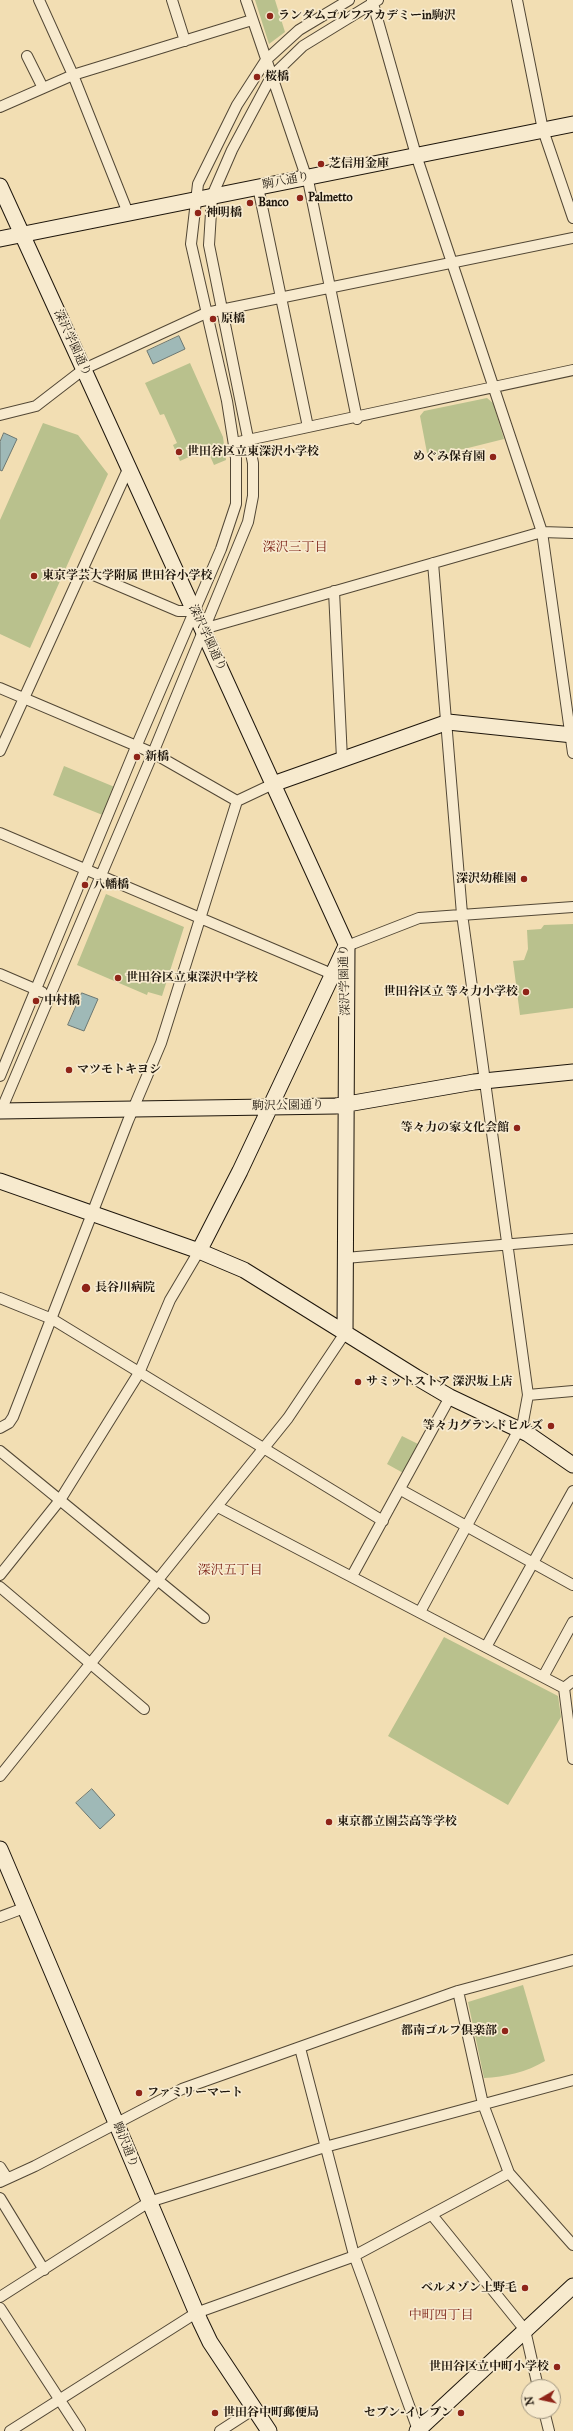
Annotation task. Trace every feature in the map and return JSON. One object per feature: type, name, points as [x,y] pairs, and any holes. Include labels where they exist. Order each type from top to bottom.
[{"type":"street","points":[[38,0],[73,75],[128,213]]},
{"type":"street","points":[[172,0],[185,41]]},
{"type":"street","points":[[246,0],[306,177],[357,418]]},
{"type":"street","points":[[0,1076],[136,747],[195,611],[230,526],[236,504],[236,458],[234,443],[191,244],[198,184],[212,153],[237,106],[266,60],[298,30],[349,0]]},
{"type":"street","points":[[517,0],[543,130],[573,218]]},
{"type":"street","points":[[0,1112],[153,753],[248,522],[253,484],[249,440],[224,308],[209,245],[212,196],[232,150],[271,77],[303,46],[374,1],[416,155],[495,387],[542,532],[572,735],[573,753]]},
{"type":"street","points":[[0,107],[73,75],[252,20]]},
{"type":"street","points":[[27,56],[43,88]]},
{"type":"street","name":"駒八通り","points":[[0,238],[573,124]]},
{"type":"street","name":"深沢学園通り","points":[[0,186],[347,946],[345,1333]]},
{"type":"street","points":[[258,187],[308,427]]},
{"type":"street","points":[[0,415],[36,406],[84,369],[206,313],[224,308],[330,288],[573,238]]},
{"type":"street","points":[[234,443],[357,418],[573,370]]},
{"type":"street","points":[[0,752],[84,571],[129,467]]},
{"type":"street","points":[[203,629],[542,532],[573,533]]},
{"type":"street","points":[[420,1612],[523,1422],[528,1395],[506,1245],[462,914],[448,722],[433,563]]},
{"type":"street","points":[[84,571],[178,611],[195,611]]},
{"type":"street","points":[[334,591],[342,759]]},
{"type":"street","points":[[0,688],[153,753],[237,800]]},
{"type":"street","points":[[0,1428],[9,1423],[13,1416],[161,1043],[237,800],[274,784],[448,722],[572,735]]},
{"type":"street","points":[[0,833],[200,917],[332,975],[346,985]]},
{"type":"street","points":[[0,1575],[60,1500],[139,1373],[170,1300],[199,1251],[240,1171],[269,1106],[347,946],[419,918],[573,907]]},
{"type":"street","points":[[0,974],[50,996]]},
{"type":"street","name":"駒沢公園通り","points":[[0,1112],[346,1104],[484,1081],[573,1072]]},
{"type":"street","points":[[0,1181],[92,1215],[199,1251],[252,1274],[450,1397],[519,1429],[573,1465]]},
{"type":"street","points":[[345,1258],[573,1239]]},
{"type":"street","points":[[0,1298],[52,1319],[382,1521]]},
{"type":"street","points":[[0,1776],[288,1418],[345,1333]]},
{"type":"street","points":[[528,1395],[573,1391]]},
{"type":"street","points":[[352,1576],[401,1490],[450,1397]]},
{"type":"street","points":[[0,1451],[204,1618]]},
{"type":"street","points":[[401,1490],[573,1585]]},
{"type":"street","points":[[486,1647],[573,1491]]},
{"type":"street","points":[[218,1506],[564,1688]]},
{"type":"street","points":[[0,1586],[144,1709]]},
{"type":"street","points":[[543,1677],[573,1622]]},
{"type":"street","points":[[564,1688],[573,1681]]},
{"type":"street","points":[[564,1688],[573,1758]]},
{"type":"street","name":"駒沢通り","points":[[0,1849],[196,2313],[210,2342],[269,2431]]},
{"type":"street","points":[[0,1917],[24,1908]]},
{"type":"street","points":[[0,2167],[4,2180],[35,2166],[116,2122],[182,2089],[458,1991],[573,1960]]},
{"type":"street","points":[[458,1991],[483,2104],[509,2173],[573,2245]]},
{"type":"street","points":[[300,2048],[354,2256],[417,2431],[573,2286]]},
{"type":"street","points":[[0,2297],[149,2202],[325,2147],[573,2080]]},
{"type":"street","points":[[10,2431],[196,2313],[354,2256],[509,2173]]},
{"type":"street","points":[[0,2198],[44,2270]]},
{"type":"street","points":[[432,2215],[525,2330],[536,2379]]},
{"type":"street","points":[[0,2308],[80,2431]]},
{"type":"street","points":[[220,2431],[254,2409]]},
{"type":"street","points":[[546,2419],[549,2431]]},
{"type":"green space","name":"ランダムゴルフアカデミーin駒沢","points":[[255,0],[275,0],[285,32],[269,44]]},
{"type":"green space","points":[[190,363],[223,437],[226,460],[214,465],[207,449],[180,461],[173,445],[177,443],[164,414],[160,415],[145,383]]},
{"type":"green space","points":[[487,398],[493,403],[504,439],[428,458],[420,416],[424,411]]},
{"type":"green space","name":"東京学芸大学附属 世田谷小学校","points":[[43,423],[78,435],[108,474],[30,648],[0,634],[0,520]]},
{"type":"green space","points":[[64,766],[117,788],[105,816],[53,795]]},
{"type":"green space","points":[[106,894],[184,927],[162,996],[148,992],[147,995],[77,965]]},
{"type":"green space","points":[[573,924],[573,1008],[520,1015],[513,961],[524,960],[528,949],[527,930],[541,929],[544,925]]},
{"type":"green space","points":[[402,1436],[422,1446],[405,1474],[387,1464]]},
{"type":"green space","points":[[444,1637],[558,1696],[561,1717],[508,1805],[388,1736]]},
{"type":"green space","name":"都南ゴルフ倶楽部","points":[[523,1985],[545,2061],[516,2073],[484,2078],[468,2002]]},
{"type":"water","points":[[179,336],[185,349],[153,364],[147,351]]},
{"type":"water","points":[[4,433],[17,439],[2,471],[0,470],[0,442]]},
{"type":"water","points":[[82,993],[98,999],[84,1031],[68,1025]]},
{"type":"water","points":[[92,1789],[115,1815],[100,1829],[76,1803]]},
{"type":"place","name":"ランダムゴルフアカデミーin駒沢","points":[[270,16]]},
{"type":"place","name":"桜橋","points":[[257,77]]},
{"type":"place","name":"芝信用金庫","points":[[321,164]]},
{"type":"place","name":"Palmetto","points":[[300,198]]},
{"type":"place","name":"Banco","points":[[250,203]]},
{"type":"place","name":"神明橋","points":[[198,213]]},
{"type":"place","name":"原橋","points":[[213,319]]},
{"type":"place","name":"世田谷区立東深沢小学校","points":[[179,452]]},
{"type":"place","name":"めぐみ保育園","points":[[493,457]]},
{"type":"place","name":"東京学芸大学附属 世田谷小学校","points":[[34,576]]},
{"type":"place","name":"新橋","points":[[137,757]]},
{"type":"place","name":"深沢幼稚園","points":[[524,879]]},
{"type":"place","name":"八幡橋","points":[[85,885]]},
{"type":"place","name":"世田谷区立東深沢中学校","points":[[118,978]]},
{"type":"place","name":"世田谷区立 等々力小学校","points":[[526,992]]},
{"type":"place","name":"中村橋","points":[[36,1001]]},
{"type":"place","name":"マツモトキヨシ","points":[[69,1070]]},
{"type":"place","name":"等々力の家文化会館","points":[[517,1128]]},
{"type":"place","name":"長谷川病院","points":[[86,1288]]},
{"type":"place","name":"サミットストア 深沢坂上店","points":[[358,1382]]},
{"type":"place","name":"等々力グランドヒルズ","points":[[551,1426]]},
{"type":"place","name":"東京都立園芸高等学校","points":[[329,1822]]},
{"type":"place","name":"都南ゴルフ倶楽部","points":[[505,2031]]},
{"type":"place","name":"ファミリーマート","points":[[139,2093]]},
{"type":"place","name":"ベルメゾン上野毛","points":[[525,2288]]},
{"type":"place","name":"世田谷区立中町小学校","points":[[557,2367]]},
{"type":"place","name":"世田谷中町郵便局","points":[[215,2413]]},
{"type":"place","name":"セブン-イレブン","points":[[461,2413]]},
{"type":"district","name":"深沢三丁目","points":[[295,548]]},
{"type":"district","name":"深沢五丁目","points":[[230,1571]]},
{"type":"district","name":"中町四丁目","points":[[441,2316]]}]
